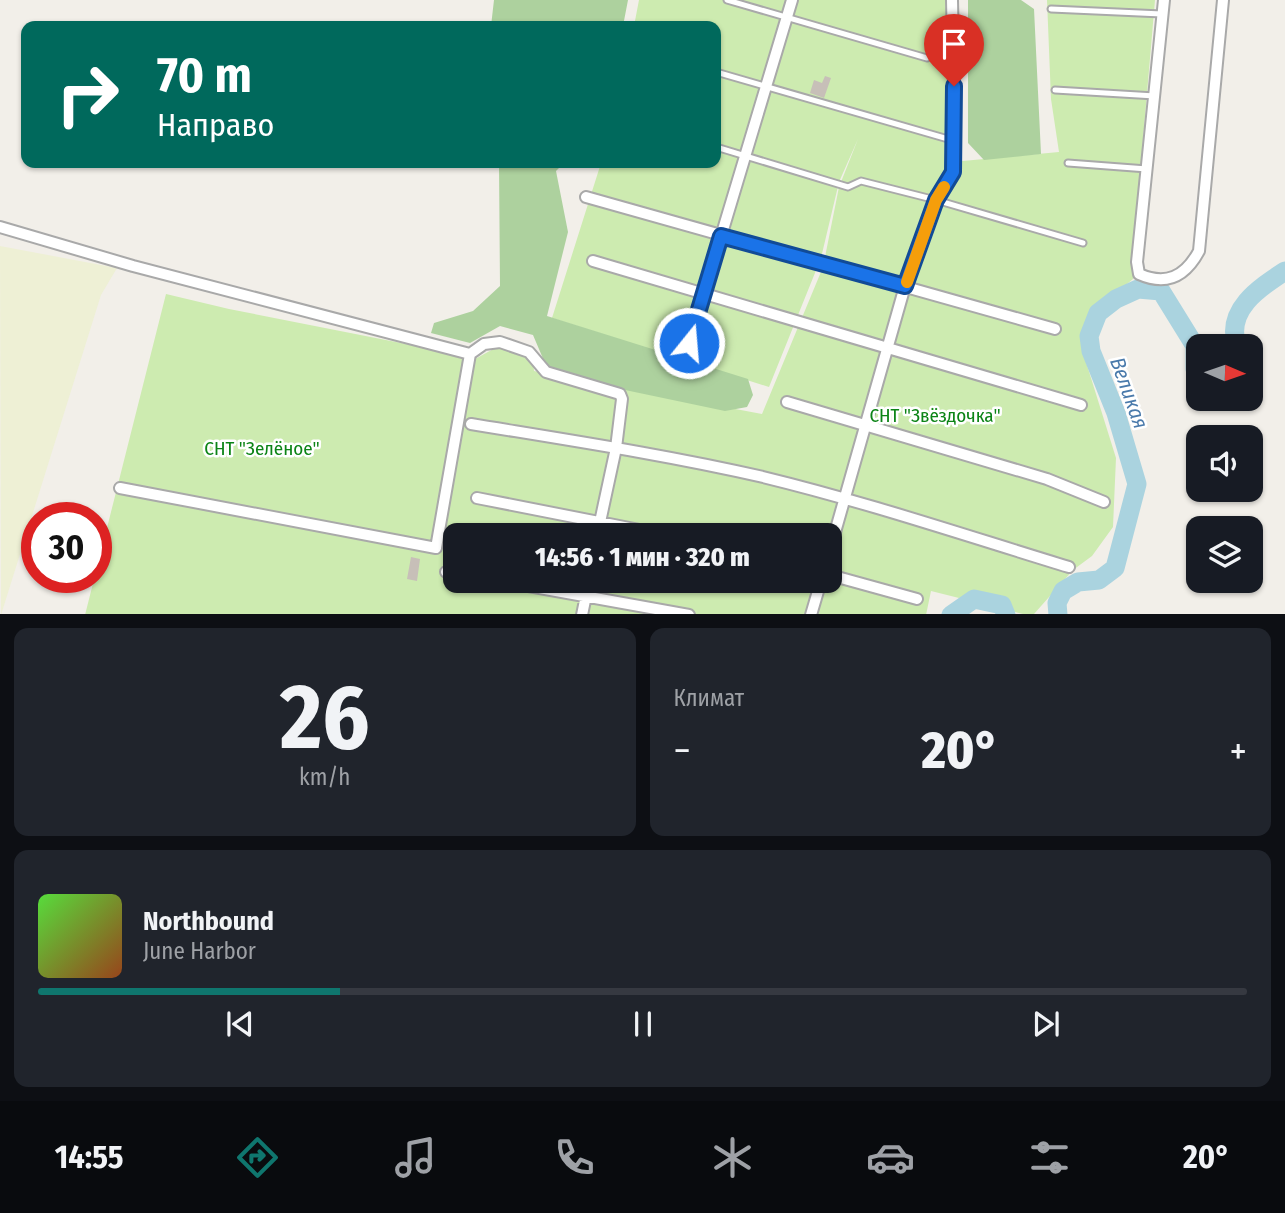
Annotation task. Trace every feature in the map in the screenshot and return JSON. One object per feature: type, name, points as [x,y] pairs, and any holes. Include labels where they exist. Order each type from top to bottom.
[{"type":"street","points":[[689,343],[792,0]]},
{"type":"street","points":[[837,523],[905,286],[936,200],[953,172],[955,141],[952,0]]},
{"type":"street","points":[[1164,0],[1137,262],[1139,274],[1156,281],[1171,278],[1184,271],[1199,251],[1223,0]]},
{"type":"street","points":[[586,197],[1055,329]]},
{"type":"street","points":[[0,227],[133,267],[470,354]]},
{"type":"street","points":[[593,261],[1081,405]]},
{"type":"street","points":[[120,488],[436,548],[470,354],[484,344],[500,342],[529,352],[546,372],[620,394],[622,399],[617,448],[600,521]]},
{"type":"street","points":[[787,402],[1046,479],[1104,502]]},
{"type":"street","points":[[471,424],[617,448],[761,477],[843,498],[1069,567]]},
{"type":"street","points":[[477,498],[609,523]]},
{"type":"street","points":[[842,578],[917,599]]},
{"type":"street","points":[[569,593],[689,614]]},
{"type":"street","points":[[582,614],[587,593]]},
{"type":"street","points":[[811,614],[817,593]]},
{"type":"lane","points":[[727,0],[927,58]]},
{"type":"lane","points":[[1051,9],[1162,14]]},
{"type":"lane","points":[[721,73],[955,141]]},
{"type":"lane","points":[[1055,90],[1155,96]]},
{"type":"lane","points":[[721,148],[848,187],[861,181],[1083,243]]},
{"type":"lane","points":[[1068,163],[1147,169]]},
{"type":"green space","points":[[494,0],[628,0],[624,21],[492,21]]},
{"type":"green space","points":[[639,0],[946,0],[952,92],[952,159],[963,161],[1059,152],[1051,99],[1047,0],[1155,0],[1133,279],[1090,315],[1081,346],[1116,458],[1113,527],[1092,556],[1073,570],[1034,614],[1023,614],[931,591],[926,614],[85,614],[91,593],[112,593],[112,508],[166,294],[477,358],[497,347],[533,359],[534,371],[762,414],[823,267],[839,187],[858,139],[839,182],[821,258],[769,387],[552,318],[599,168],[721,168],[721,21],[635,21]]},
{"type":"green space","points":[[968,0],[1021,0],[1034,9],[1041,154],[984,160],[968,143]]},
{"type":"green space","points":[[499,168],[559,168],[556,171],[568,232],[547,316],[748,379],[753,395],[747,407],[725,411],[606,386],[547,368],[533,335],[500,326],[470,343],[431,333],[434,323],[473,311],[500,286]]},
{"type":"green space","points":[[0,246],[117,268],[101,295],[36,502],[21,502],[21,551],[1,614]]},
{"type":"building","points":[[825,76],[831,78],[824,98],[810,93],[814,80],[822,83]]},
{"type":"building","points":[[411,557],[420,559],[417,581],[407,579]]},
{"type":"waterway","name":"Великая","points":[[1235,334],[1236,321],[1247,301],[1285,271]]},
{"type":"waterway","name":"Великая","points":[[1058,614],[1057,603],[1063,591],[1078,582],[1099,580],[1115,568],[1137,484],[1116,413],[1091,351],[1089,336],[1098,313],[1116,299],[1138,289],[1161,291],[1188,334]]},
{"type":"waterway","name":"Великая","points":[[952,614],[974,599],[1002,605],[1006,614]]},
{"type":"slow traffic","points":[[907,282],[936,200],[944,187]]},
{"type":"route","points":[[689,343],[721,236],[905,286],[936,200],[953,172],[954,86]]},
{"type":"park label","name":"СНТ \"Звёздочка\"","points":[[935,415]]},
{"type":"park label","name":"СНТ \"Зелёное\"","points":[[262,448]]}]
